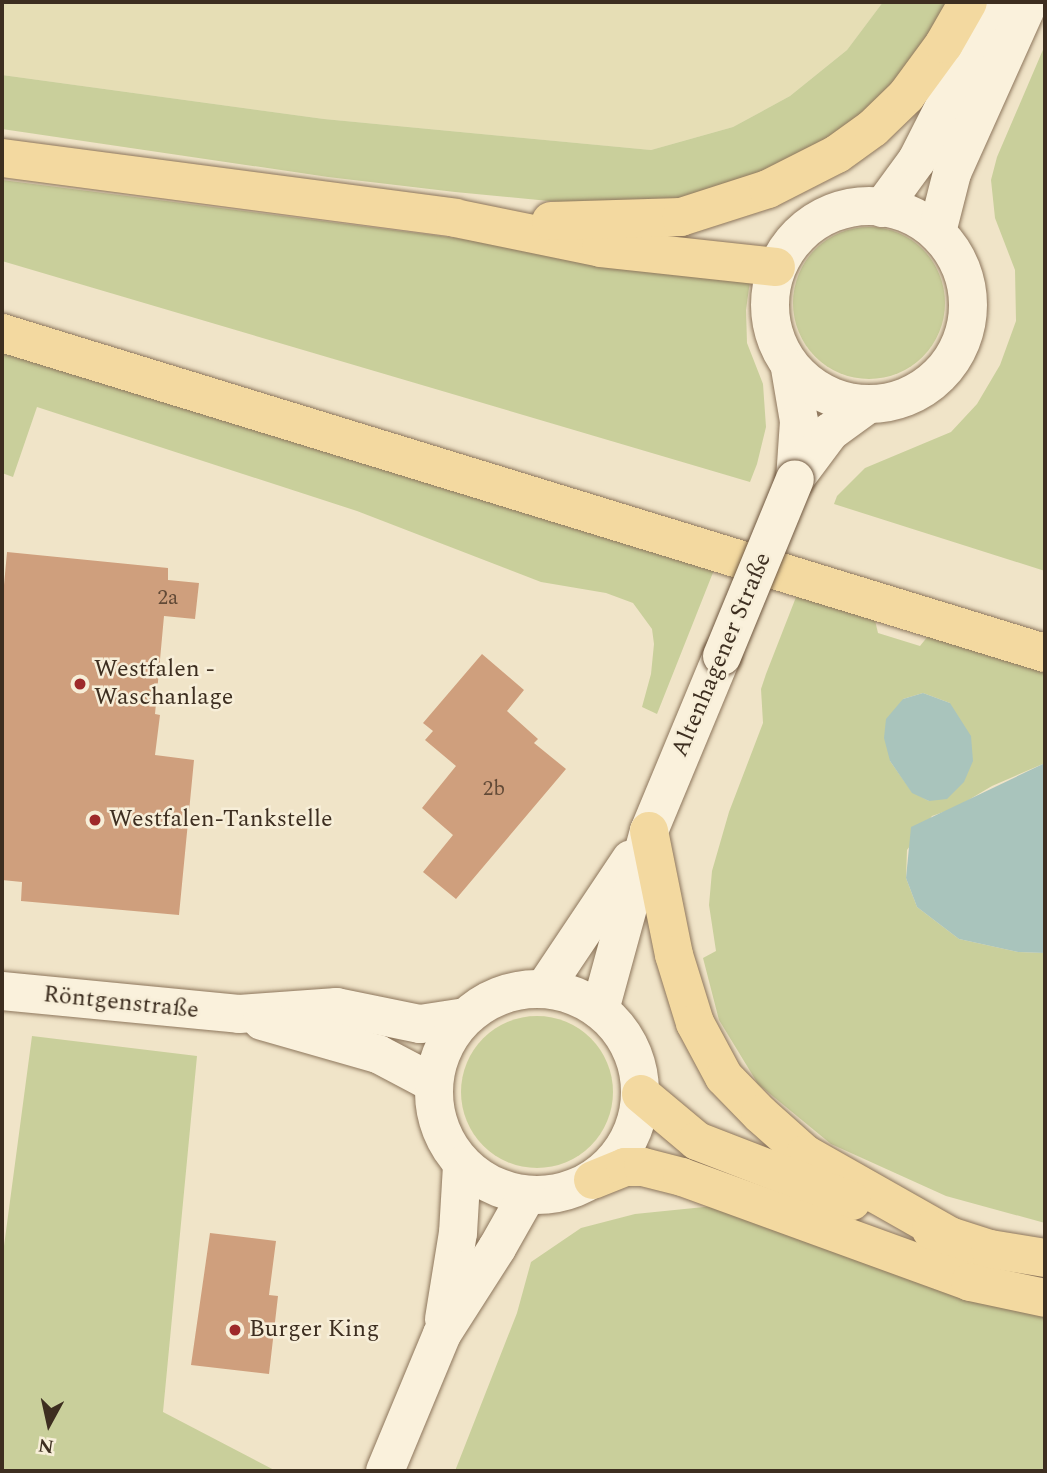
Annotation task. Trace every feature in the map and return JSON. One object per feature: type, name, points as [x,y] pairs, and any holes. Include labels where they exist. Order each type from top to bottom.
[{"type":"main road","points":[[455,218],[580,222],[681,217],[768,189],[837,155],[873,128],[906,96],[944,44],[968,2]]},
{"type":"main road","points":[[881,208],[917,160],[997,2]]},
{"type":"main road","points":[[937,232],[951,173],[1029,2]]},
{"type":"main road","points":[[2,158],[455,218],[601,248],[776,267]]},
{"type":"main road","points":[[863,205],[906,212],[937,232],[956,256],[967,284],[969,312],[956,355],[926,387],[890,403],[867,405],[841,400],[818,391],[790,368],[774,338],[768,303],[776,267],[793,240],[823,216],[863,205]]},
{"type":"main road","points":[[2,333],[1045,653]]},
{"type":"main road","name":"Altenhagener Straße","points":[[790,368],[799,421],[794,479]]},
{"type":"main road","name":"Altenhagener Straße","points":[[649,831],[794,479],[830,432],[867,405]]},
{"type":"main road","points":[[544,989],[649,831]]},
{"type":"main road","points":[[600,1010],[649,831]]},
{"type":"main road","points":[[649,831],[674,955],[688,1001],[695,1023],[724,1077],[805,1154],[955,1239]]},
{"type":"main road","points":[[593,1180],[620,1154],[632,1132],[641,1094],[639,1075],[628,1043],[600,1010],[570,994],[544,989],[498,996],[465,1017],[446,1041],[437,1061],[433,1083],[436,1118],[463,1165],[491,1185],[527,1195],[551,1195],[593,1180],[625,1167],[643,1167],[681,1177],[970,1282],[1045,1298]]},
{"type":"main road","name":"Röntgenstraße","points":[[2,991],[239,1014],[337,1007],[420,1024],[465,1017]]},
{"type":"main road","name":"Röntgenstraße","points":[[239,1014],[377,1054],[433,1083]]},
{"type":"main road","points":[[641,1094],[696,1141],[955,1239],[990,1249],[1045,1258]]},
{"type":"main road","points":[[442,1334],[458,1233],[463,1165]]},
{"type":"main road","points":[[385,1471],[442,1334],[527,1195]]},
{"type":"shaded area","points":[[2,2],[883,2],[847,50],[790,96],[733,127],[651,150],[324,119],[2,75]]},
{"type":"green space","points":[[883,2],[950,2],[920,51],[858,121],[735,191],[658,203],[559,202],[455,192],[328,177],[2,129],[2,75],[324,119],[651,150],[733,127],[790,96],[847,50]]},
{"type":"green space","points":[[1045,45],[1045,571],[834,504],[837,496],[865,468],[951,432],[977,404],[1000,365],[1016,321],[1015,270],[995,218],[991,180],[997,157]]},
{"type":"green space","points":[[2,180],[456,238],[750,281],[746,310],[747,343],[763,384],[766,427],[750,482],[2,261]]},
{"type":"green space","points":[[869,227],[898,233],[923,249],[939,274],[945,303],[939,332],[923,357],[898,373],[869,379],[840,373],[815,357],[799,332],[793,303],[799,274],[815,249],[840,233]]},
{"type":"green space","points":[[2,344],[716,565],[657,714],[642,707],[651,674],[654,644],[652,629],[633,603],[606,593],[541,582],[357,511],[37,407],[13,477],[2,473]]},
{"type":"green space","points":[[798,592],[873,612],[878,633],[920,646],[932,631],[1045,665],[1045,763],[992,786],[955,808],[932,816],[907,850],[906,878],[917,907],[959,939],[1018,952],[1045,953],[1045,1223],[946,1196],[831,1144],[758,1084],[719,1020],[703,958],[716,951],[709,905],[712,871],[729,812],[763,723],[761,689]],"holes":[[[923,693],[950,703],[929,801],[912,792],[890,761],[903,699]]]},
{"type":"green space","points":[[537,1016],[566,1021],[591,1038],[608,1063],[613,1092],[608,1121],[591,1146],[566,1163],[537,1168],[508,1163],[483,1146],[466,1121],[461,1092],[466,1063],[483,1038],[508,1021]]},
{"type":"green space","points":[[32,1036],[197,1056],[163,1412],[276,1471],[2,1471],[2,1261]]},
{"type":"green space","points":[[714,1206],[1045,1309],[1045,1471],[455,1471],[517,1313],[531,1262],[581,1228],[635,1214]]},
{"type":"water","points":[[923,693],[950,703],[971,736],[973,761],[964,782],[947,799],[929,801],[912,793],[890,761],[884,738],[886,719],[903,699]]},
{"type":"water","points":[[1045,763],[1045,953],[1018,952],[959,939],[917,907],[906,878],[911,827]]},
{"type":"building","points":[[7,552],[168,568],[168,580],[199,583],[195,619],[164,616],[155,714],[160,715],[155,755],[194,760],[179,915],[21,901],[22,882],[2,880],[2,607]]},
{"type":"building","points":[[482,654],[524,690],[507,711],[538,739],[534,743],[566,769],[456,899],[423,872],[453,835],[422,808],[456,766],[425,740],[433,731],[423,723]]},
{"type":"building","name":"Burger King","points":[[210,1233],[276,1241],[269,1295],[278,1296],[269,1374],[191,1365]]},
{"type":"place","name":"Westfalen - Waschanlage","points":[[80,684]]},
{"type":"place","name":"Westfalen-Tankstelle","points":[[95,820]]},
{"type":"place","name":"Burger King","points":[[235,1330]]}]
